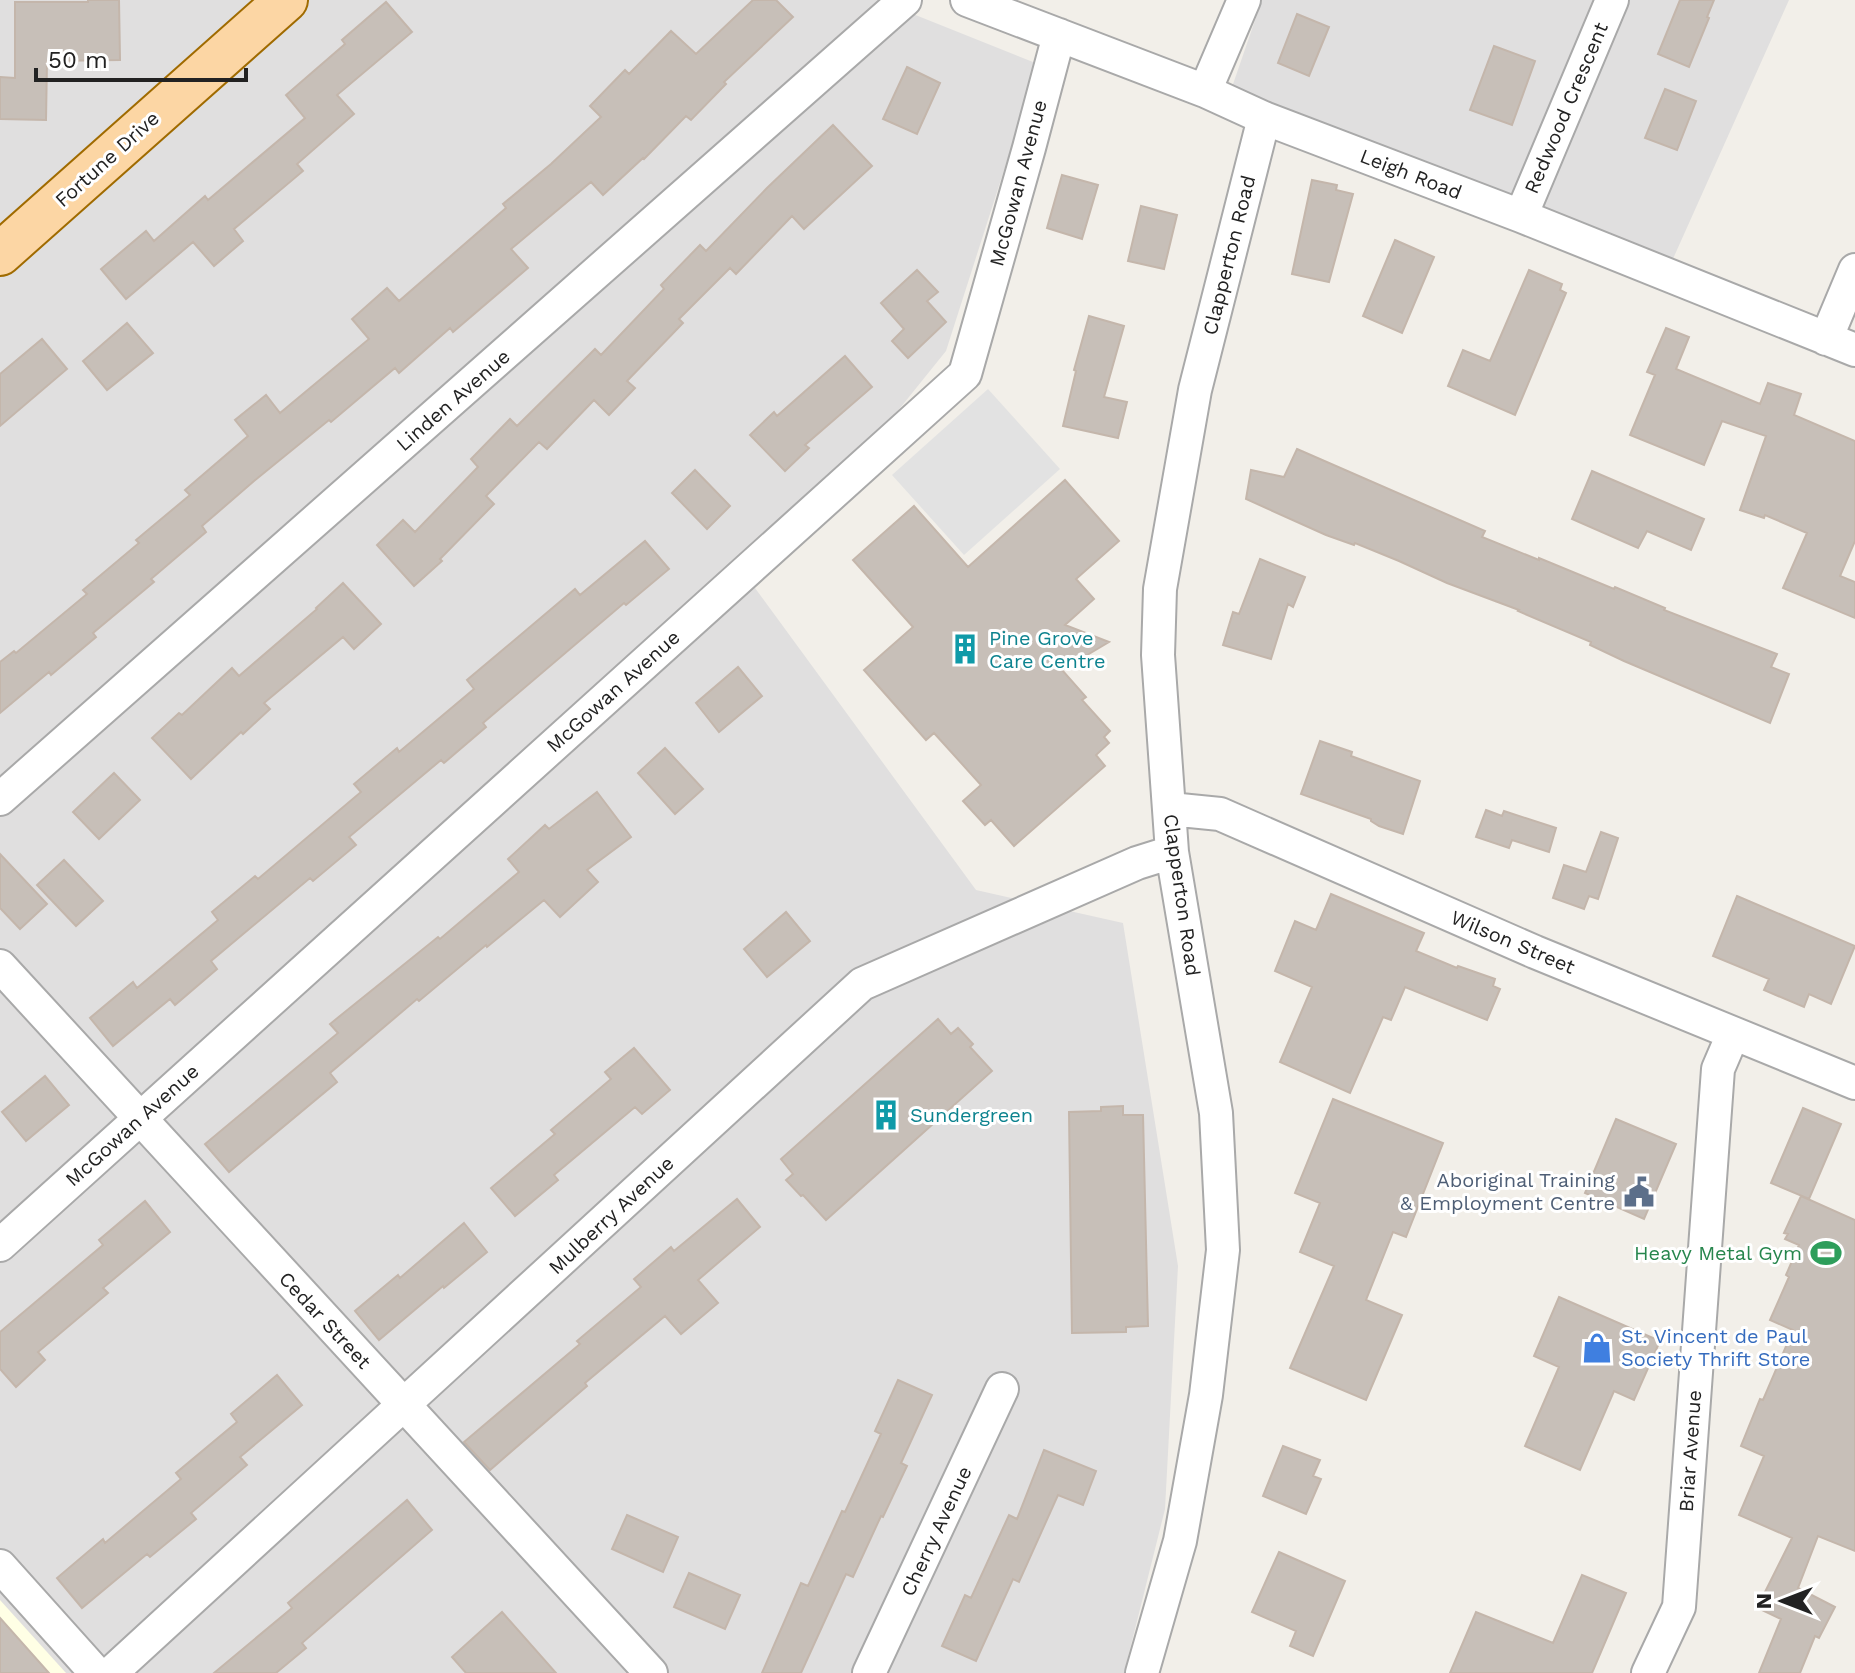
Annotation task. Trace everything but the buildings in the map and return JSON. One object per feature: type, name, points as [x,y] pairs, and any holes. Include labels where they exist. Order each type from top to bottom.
[{"type":"main road","name":"Fortune Drive","points":[[0,254],[286,0]]},
{"type":"street","name":"Linden Avenue","points":[[0,799],[905,0]]},
{"type":"street","name":"Leigh Road","points":[[967,0],[1205,91],[1264,118],[1521,216],[1841,345]]},
{"type":"street","points":[[1205,91],[1244,0]]},
{"type":"street","name":"Redwood Crescent","points":[[1521,216],[1612,0]]},
{"type":"street","name":"McGowan Avenue","points":[[0,1245],[965,374],[1059,35]]},
{"type":"street","name":"Clapperton Road","points":[[1142,1673],[1180,1541],[1206,1395],[1223,1250],[1216,1113],[1172,852],[1158,655],[1160,589],[1195,390],[1264,118]]},
{"type":"street","points":[[1841,345],[1855,270]]},
{"type":"street","name":"Wilson Street","points":[[1170,809],[1220,814],[1535,952],[1855,1083]]},
{"type":"street","name":"Mulberry Avenue","points":[[111,1673],[862,984],[1137,863],[1172,852]]},
{"type":"street","name":"Cedar Street","points":[[0,966],[651,1673]]},
{"type":"street","name":"Briar Avenue","points":[[1648,1673],[1679,1607],[1718,1069],[1733,1034]]},
{"type":"street","name":"Cherry Avenue","points":[[869,1673],[1002,1389]]},
{"type":"street","points":[[0,1566],[96,1673]]},
{"type":"shaded area","points":[[0,0],[878,0],[1038,64],[946,351],[755,588],[976,890],[1123,923],[1178,1266],[1165,1509],[1124,1673],[0,1673]]},
{"type":"shaded area","points":[[1262,0],[1789,0],[1672,261],[1231,90]]},
{"type":"shaded area","points":[[988,389],[1060,469],[964,555],[892,475]]},
{"type":"shaded area","points":[[0,1600],[66,1673],[0,1673]]},
{"type":"place","name":"Pine Grove Care Centre","points":[[965,649]]},
{"type":"place","name":"Sundergreen","points":[[886,1115]]},
{"type":"place","name":"Aboriginal Training & Employment Centre","points":[[1639,1192]]},
{"type":"place","name":"Heavy Metal Gym","points":[[1826,1253]]},
{"type":"place","name":"St. Vincent de Paul Society Thrift Store","points":[[1597,1348]]}]
